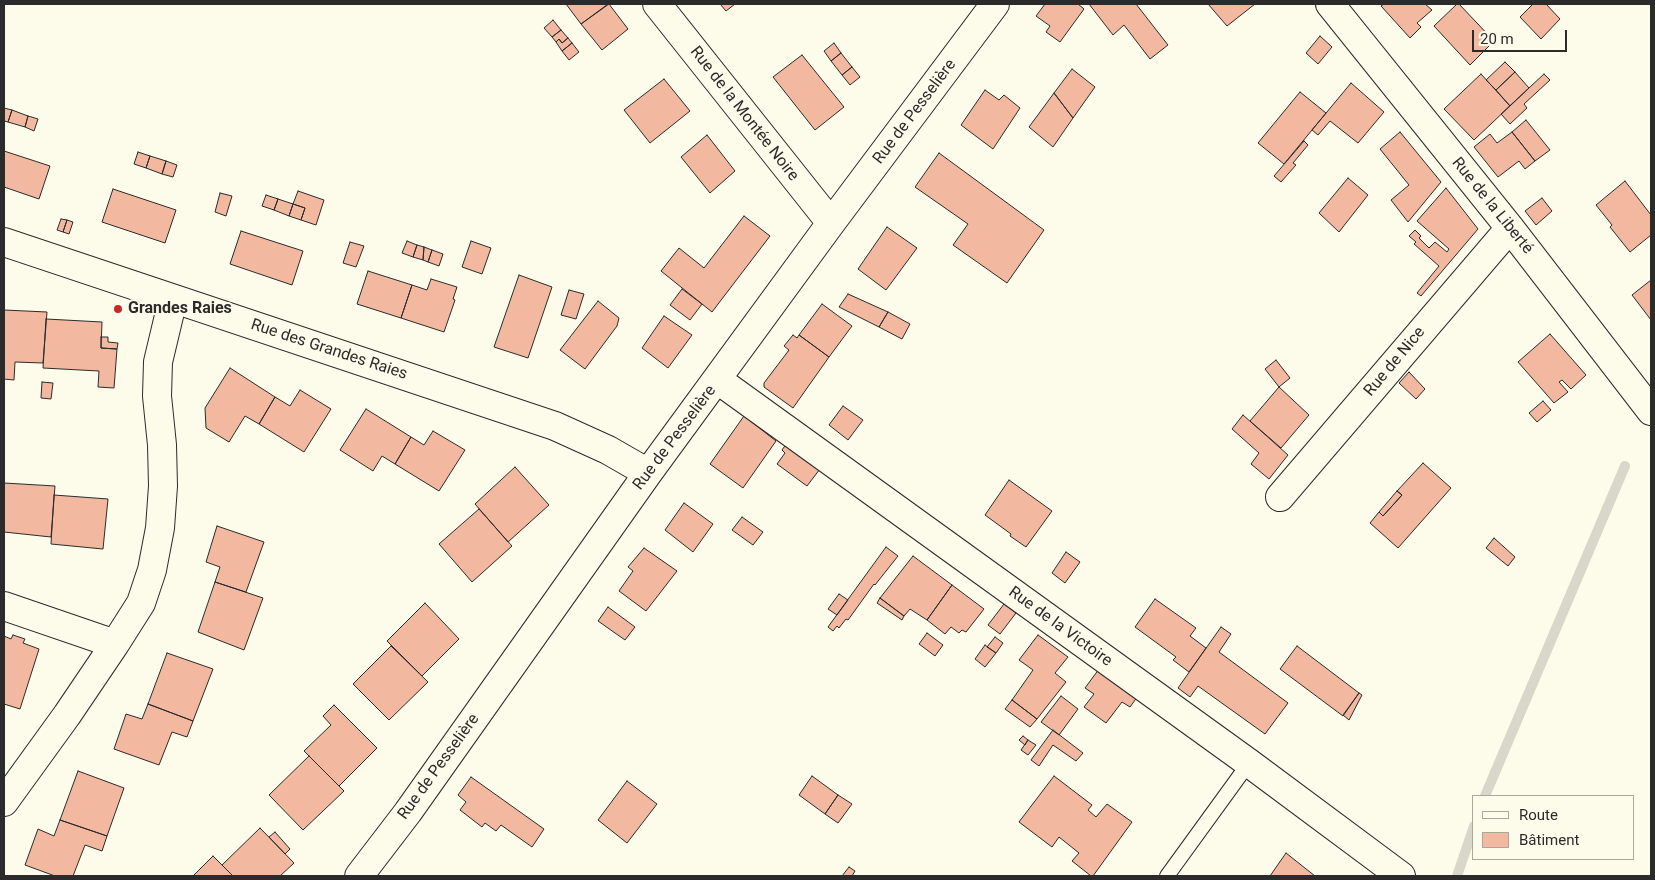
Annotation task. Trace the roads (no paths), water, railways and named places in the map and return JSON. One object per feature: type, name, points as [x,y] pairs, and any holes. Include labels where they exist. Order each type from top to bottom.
[{"type":"street","name":"Rue de la Montée Noire","points":[[657,4],[831,223]]},
{"type":"street","name":"Rue de Pesselière","points":[[359,876],[413,804],[648,473],[718,380],[831,223],[996,4]]},
{"type":"street","name":"Rue de la Liberté","points":[[1330,4],[1510,228],[1651,411]]},
{"type":"street","name":"Rue de Nice","points":[[1280,497],[1510,228]]},
{"type":"street","name":"Rue des Grandes Raies","points":[[4,242],[555,426],[608,450],[648,473]]},
{"type":"street","points":[[4,802],[67,715],[141,603],[152,570],[160,528],[163,486],[162,445],[157,396],[158,362],[173,298]]},
{"type":"street","name":"Rue de la Victoire","points":[[718,380],[1402,876]]},
{"type":"street","points":[[4,606],[115,644]]},
{"type":"lane","points":[[1167,876],[1248,763]]},
{"type":"waterway","points":[[1485,795],[1625,466]]},
{"type":"waterway","points":[[1457,876],[1472,832]]},
{"type":"place","name":"Grandes Raies","points":[[118,309]]}]
